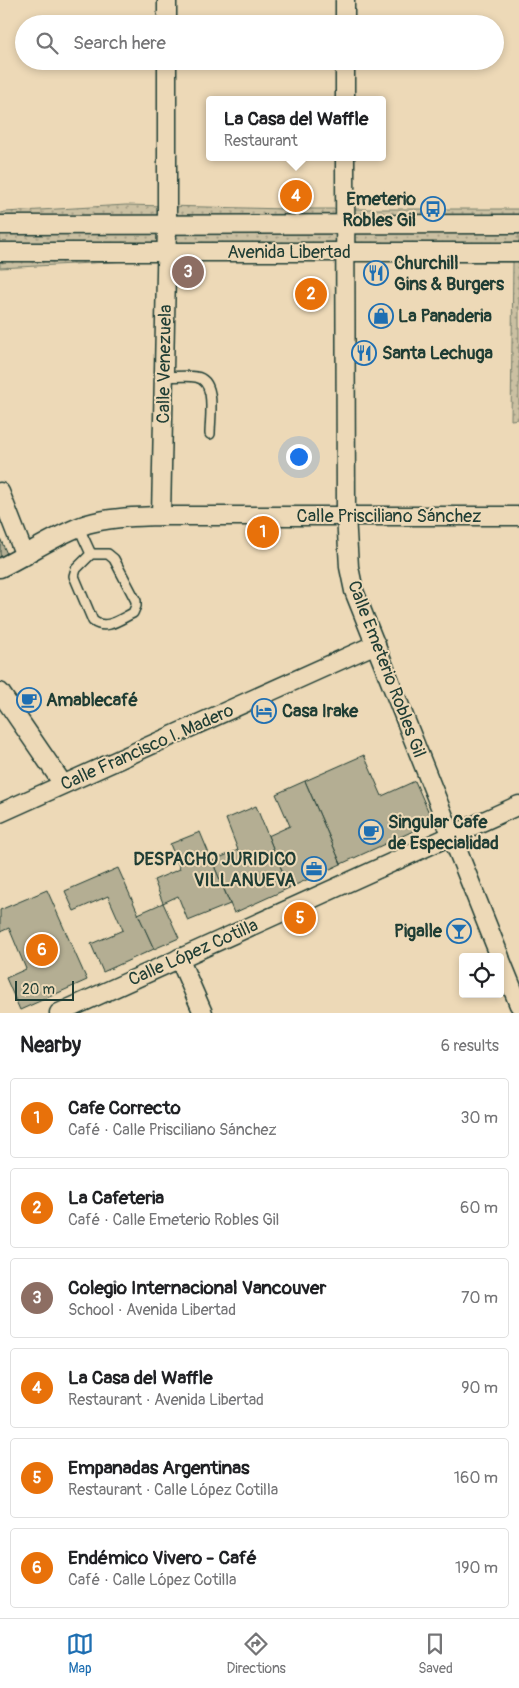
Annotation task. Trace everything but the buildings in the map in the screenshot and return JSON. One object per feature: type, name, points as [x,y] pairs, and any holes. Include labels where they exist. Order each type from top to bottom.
[{"type":"street","points":[[167,0],[167,15]]},
{"type":"street","points":[[345,0],[345,15]]},
{"type":"street","name":"Calle Venezuela","points":[[161,516],[167,224],[167,70]]},
{"type":"street","points":[[345,70],[345,96]]},
{"type":"street","name":"Calle Emeterio Robles Gil","points":[[345,161],[346,515],[349,567],[354,591],[498,953]]},
{"type":"street","name":"Avenida Libertad","points":[[0,224],[519,224]]},
{"type":"street","name":"Avenida Libertad","points":[[0,252],[519,252]]},
{"type":"street","points":[[0,492],[25,556]]},
{"type":"street","name":"Calle Prisciliano Sánchez","points":[[0,568],[59,536],[88,524],[121,518],[346,515],[519,516]]},
{"type":"street","name":"Calle Francisco I. Madero","points":[[0,813],[376,644]]},
{"type":"street","points":[[0,692],[63,784]]},
{"type":"street","name":"Calle López Cotilla","points":[[59,1013],[519,805]]},
{"type":"street","points":[[180,958],[203,1013]]},
{"type":"street","name":"Calle Emeterio Robles Gil","points":[[504,967],[519,1005]]},
{"type":"lane","points":[[164,377],[195,377],[203,379],[208,384],[210,391],[210,434]]},
{"type":"lane","points":[[79,528],[91,554]]},
{"type":"lane","points":[[91,554],[108,554],[114,559],[136,601],[133,613],[105,626],[98,626],[93,622],[74,576],[76,568],[91,554]]},
{"type":"shaded area","points":[[126,205],[285,209],[519,209],[519,419],[511,420],[513,262],[146,260],[0,268],[0,213]]},
{"type":"place","name":"La Casa del Waffle","points":[[296,196]]},
{"type":"place","name":"Emeterio Robles Gil","points":[[433,209]]},
{"type":"place","name":"Colegio Internacional Vancouver","points":[[188,272]]},
{"type":"place","name":"Churchill Gins & Burgers","points":[[376,273]]},
{"type":"place","name":"La Cafeteria","points":[[311,294]]},
{"type":"place","name":"La Panaderia","points":[[381,316]]},
{"type":"place","name":"Santa Lechuga","points":[[364,353]]},
{"type":"place","name":"Cafe Correcto","points":[[263,532]]},
{"type":"place","name":"Amablecafé","points":[[29,700]]},
{"type":"place","name":"Casa Irake","points":[[264,711]]},
{"type":"place","name":"Singular Cafe de Especialidad","points":[[371,832]]},
{"type":"place","name":"DESPACHO JURIDICO VILLANUEVA","points":[[314,869]]},
{"type":"place","name":"Empanadas Argentinas","points":[[300,918]]},
{"type":"place","name":"Pigalle","points":[[459,931]]},
{"type":"place","name":"Endémico Vivero - Café","points":[[42,950]]}]
